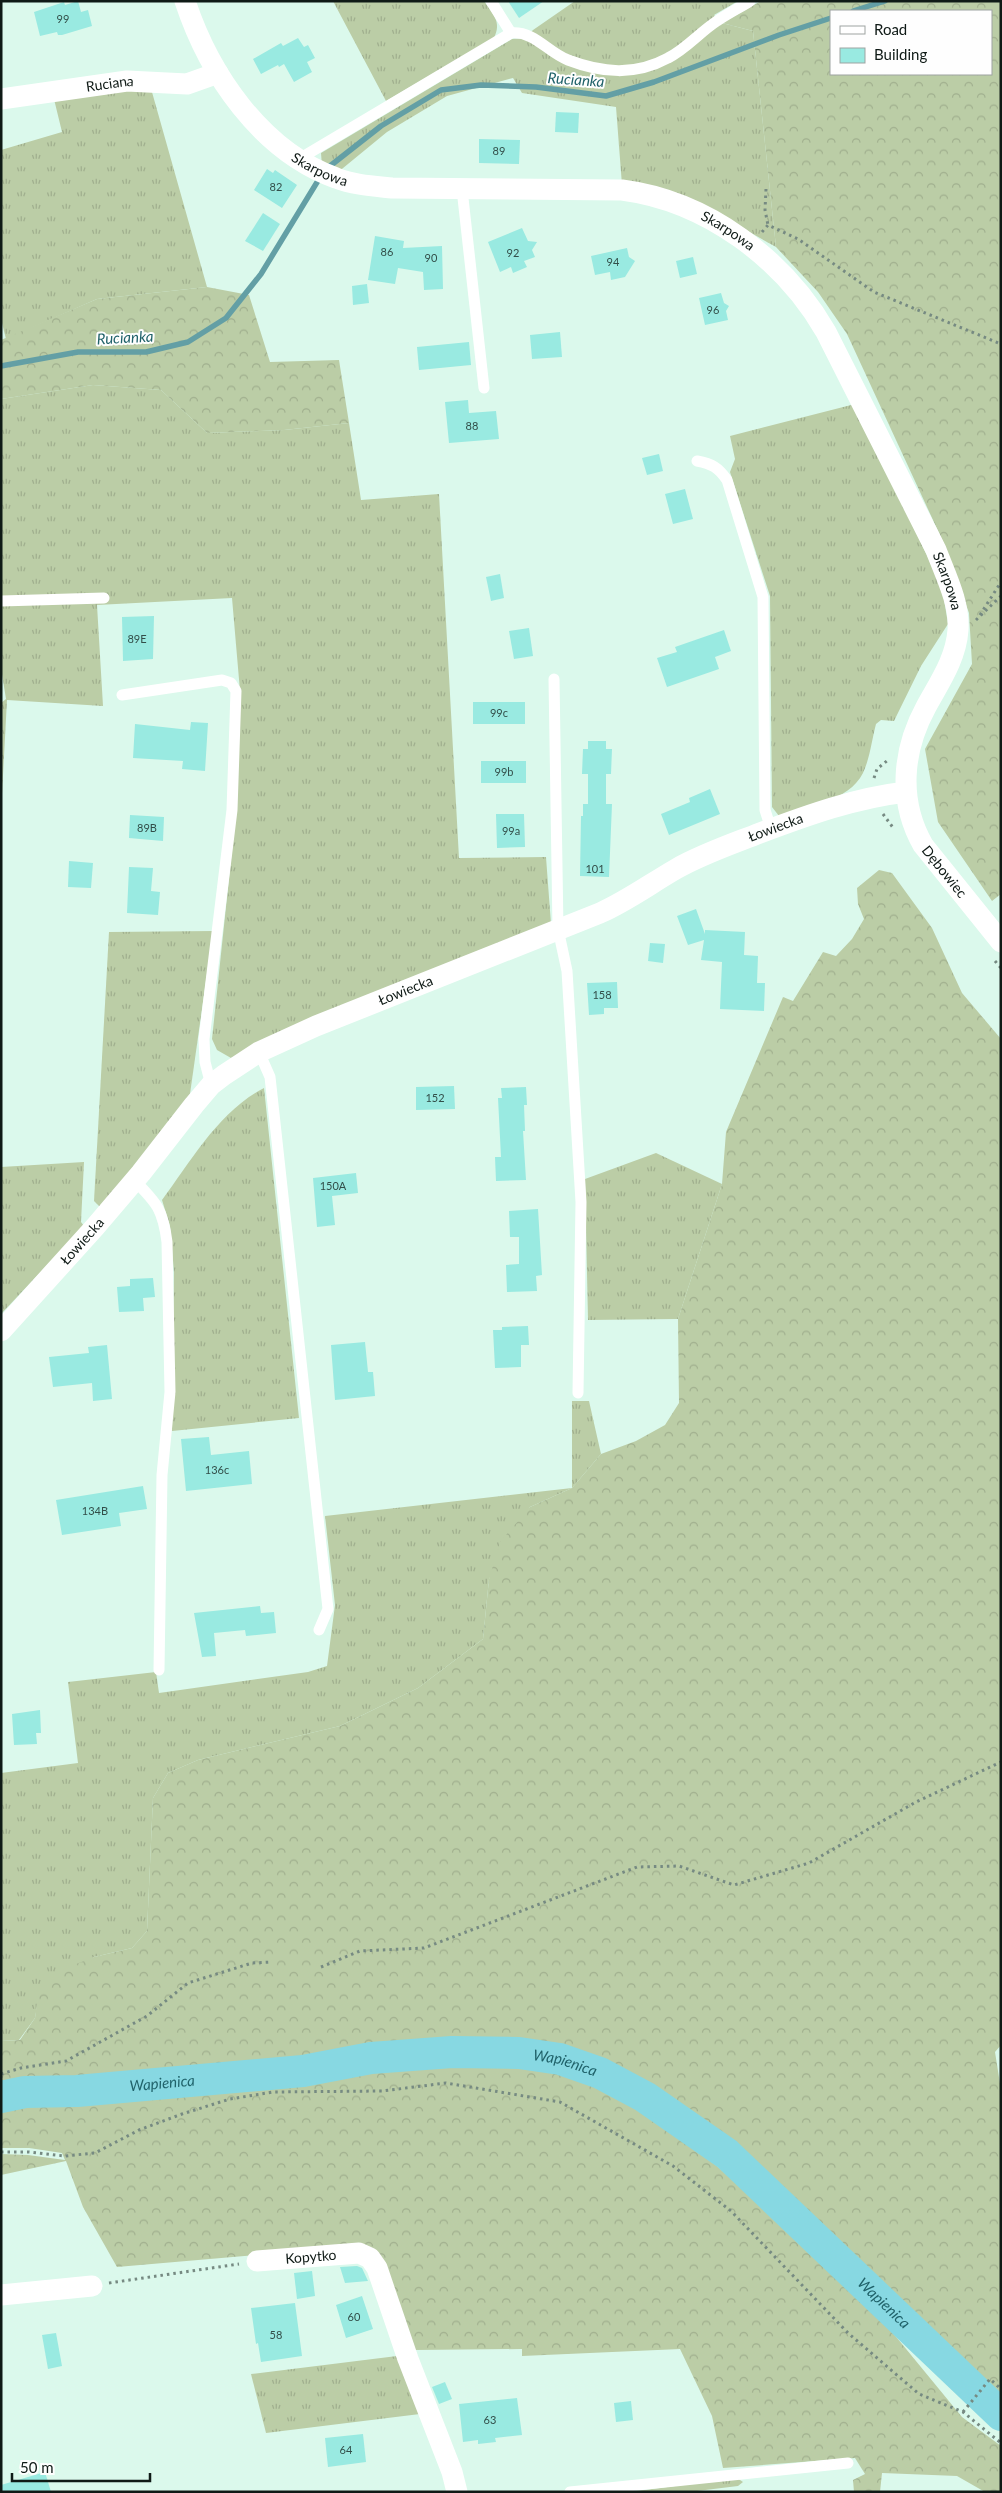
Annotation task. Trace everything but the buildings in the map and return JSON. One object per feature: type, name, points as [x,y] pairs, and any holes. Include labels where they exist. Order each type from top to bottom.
[{"type":"street","name":"Skarpowa","points":[[186,1],[218,73],[236,101],[259,125],[299,159],[335,178],[357,184],[392,188],[622,190],[649,194],[695,211],[750,244],[790,280],[811,306],[826,332],[936,550],[955,606],[958,629],[948,669],[915,731],[907,761],[906,792]]},
{"type":"street","name":"Ruciana","points":[[1,99],[126,81],[186,84],[218,73]]},
{"type":"street","name":"Łowiecka","points":[[1,1331],[135,1181],[211,1085],[258,1052],[316,1026],[623,902],[693,861],[771,829],[842,804],[874,796],[906,792]]},
{"type":"street","name":"Dębowiec","points":[[906,792],[915,832],[927,852],[1001,942]]},
{"type":"street","name":"Kopytko","points":[[257,2262],[359,2253],[370,2258],[377,2268],[408,2359],[452,2472],[457,2492]]},
{"type":"street","points":[[1,2295],[92,2286]]},
{"type":"lane","points":[[491,1],[511,33]]},
{"type":"lane","points":[[299,159],[511,33],[528,34],[562,58],[592,69],[619,72],[642,69],[669,58],[717,20],[750,1]]},
{"type":"lane","points":[[462,189],[484,388]]},
{"type":"lane","points":[[697,461],[712,464],[720,470],[727,480],[763,597],[765,810],[771,829]]},
{"type":"lane","points":[[1,601],[104,598]]},
{"type":"lane","points":[[554,679],[558,929],[567,971],[581,1202],[578,1393]]},
{"type":"lane","points":[[122,695],[222,680],[231,683],[236,691],[232,810],[204,1040],[205,1062],[211,1085]]},
{"type":"lane","points":[[258,1052],[270,1077],[327,1599],[328,1609],[319,1630]]},
{"type":"lane","points":[[135,1181],[154,1200],[165,1225],[167,1242],[170,1392],[162,1475],[159,1670]]},
{"type":"lane","points":[[570,2492],[848,2463]]},
{"type":"path","points":[[766,189],[765,210],[768,225]]},
{"type":"path","points":[[750,244],[768,225]]},
{"type":"path","points":[[768,225],[798,239],[874,292],[1001,344]]},
{"type":"path","points":[[977,619],[1001,582]]},
{"type":"path","points":[[958,629],[977,619],[1001,596]]},
{"type":"path","points":[[321,1967],[360,1951],[424,1948],[637,1866],[679,1866],[734,1885],[809,1863],[916,1802],[1001,1762]]},
{"type":"path","points":[[1,2074],[21,2068],[66,2061],[147,2016],[188,1983],[252,1962],[272,1962]]},
{"type":"path","points":[[1,2152],[28,2152],[65,2156],[95,2153],[139,2130],[182,2114],[230,2100],[273,2092],[382,2091],[446,2083],[560,2102],[673,2166],[731,2211],[848,2333],[919,2394],[963,2412],[1001,2443]]},
{"type":"path","points":[[92,2286],[257,2262]]},
{"type":"path","points":[[963,2412],[990,2379],[1001,2389]]},
{"type":"green space","points":[[333,1],[484,1],[495,18],[497,27],[494,38],[386,101]]},
{"type":"green space","points":[[575,1],[738,1],[714,15],[722,23],[753,31],[776,247],[696,202],[622,185],[616,107],[522,93],[513,78],[447,96],[387,132],[337,173],[322,166],[321,153],[512,39],[525,38],[533,30]]},
{"type":"green space","points":[[761,1],[1001,1],[1001,894],[992,901],[938,822],[925,749],[972,664],[969,613],[945,546],[847,334],[818,292],[776,247],[753,31],[722,23]]},
{"type":"green space","points":[[150,85],[207,287],[97,299],[6,339],[1,319],[1,150],[62,132],[53,95]]},
{"type":"green space","points":[[207,287],[249,295],[270,362],[339,360],[349,423],[284,430],[207,433],[161,390],[93,385],[1,399],[1,340],[97,299]]},
{"type":"green space","points":[[93,385],[161,390],[207,433],[284,430],[349,423],[361,500],[439,494],[459,858],[546,857],[551,924],[231,1058],[217,1050],[212,1039],[236,812],[240,691],[232,598],[97,605],[103,706],[7,700],[1,813],[1,703],[6,699],[1,668],[1,399]]},
{"type":"green space","points":[[855,404],[942,587],[948,624],[921,666],[894,721],[881,720],[876,724],[863,773],[856,783],[848,791],[826,802],[779,816],[772,807],[770,596],[730,472],[735,459],[730,436]]},
{"type":"green space","points":[[879,870],[892,873],[932,928],[962,993],[1001,1039],[1001,2045],[995,2052],[1001,2090],[1001,2407],[814,2219],[741,2152],[650,2090],[603,2066],[564,2051],[518,2044],[453,2042],[371,2046],[300,2061],[77,2080],[22,2082],[1,2087],[1,2041],[20,2040],[35,2018],[38,1994],[53,1973],[94,1957],[132,1948],[147,1931],[153,1798],[168,1773],[198,1760],[340,1726],[418,1688],[483,1639],[489,1579],[500,1542],[530,1507],[572,1488],[601,1454],[636,1441],[665,1425],[679,1403],[678,1319],[722,1184],[726,1132],[783,997],[793,1001],[823,952],[836,956],[852,939],[864,919],[858,904],[857,888]]},
{"type":"green space","points":[[213,931],[190,1094],[139,1162],[100,1207],[94,1201],[109,932]]},
{"type":"green space","points":[[264,1088],[299,1418],[172,1431],[174,1272],[170,1226],[162,1200],[195,1153],[220,1123],[248,1098]]},
{"type":"green space","points":[[656,1153],[722,1184],[678,1319],[588,1320],[585,1179]]},
{"type":"green space","points":[[84,1162],[81,1222],[84,1226],[1,1314],[1,1167]]},
{"type":"green space","points":[[572,1401],[589,1401],[601,1454],[572,1488]]},
{"type":"green space","points":[[572,1488],[530,1507],[489,1579],[483,1639],[418,1688],[340,1726],[198,1760],[168,1773],[153,1798],[147,1931],[132,1948],[94,1957],[39,1994],[35,2018],[19,2040],[1,2041],[1,1773],[78,1763],[68,1682],[156,1672],[159,1693],[308,1672],[327,1666],[335,1605],[325,1516]]},
{"type":"green space","points":[[457,2066],[513,2066],[578,2078],[637,2109],[717,2166],[865,2299],[962,2417],[1001,2446],[1001,2492],[985,2492],[957,2476],[882,2473],[880,2492],[854,2492],[853,2480],[865,2474],[855,2458],[723,2468],[712,2416],[680,2349],[522,2356],[522,2349],[414,2350],[360,2246],[117,2267],[83,2207],[66,2161],[1,2175],[1,2154],[28,2155],[65,2160],[62,2153],[29,2148],[1,2148],[1,2108],[24,2102],[73,2102],[157,2092],[287,2083],[357,2073]]},
{"type":"green space","points":[[397,2356],[420,2414],[266,2433],[251,2374]]},
{"type":"green space","points":[[737,2478],[743,2482],[738,2486],[689,2492],[629,2492]]},
{"type":"waterway","name":"Rucianka","points":[[856,10],[885,1]]},
{"type":"waterway","name":"Rucianka","points":[[330,166],[381,126],[441,90],[481,85],[536,87],[606,96],[654,82],[779,35],[830,18]]},
{"type":"waterway","name":"Rucianka","points":[[1,366],[78,352],[146,352],[188,342],[226,318],[261,274],[319,179]]},
{"type":"waterway","name":"Wapienica","points":[[1,2097],[25,2092],[77,2091],[303,2071],[371,2058],[452,2052],[519,2053],[560,2059],[600,2073],[645,2097],[727,2154],[1001,2415]]}]
